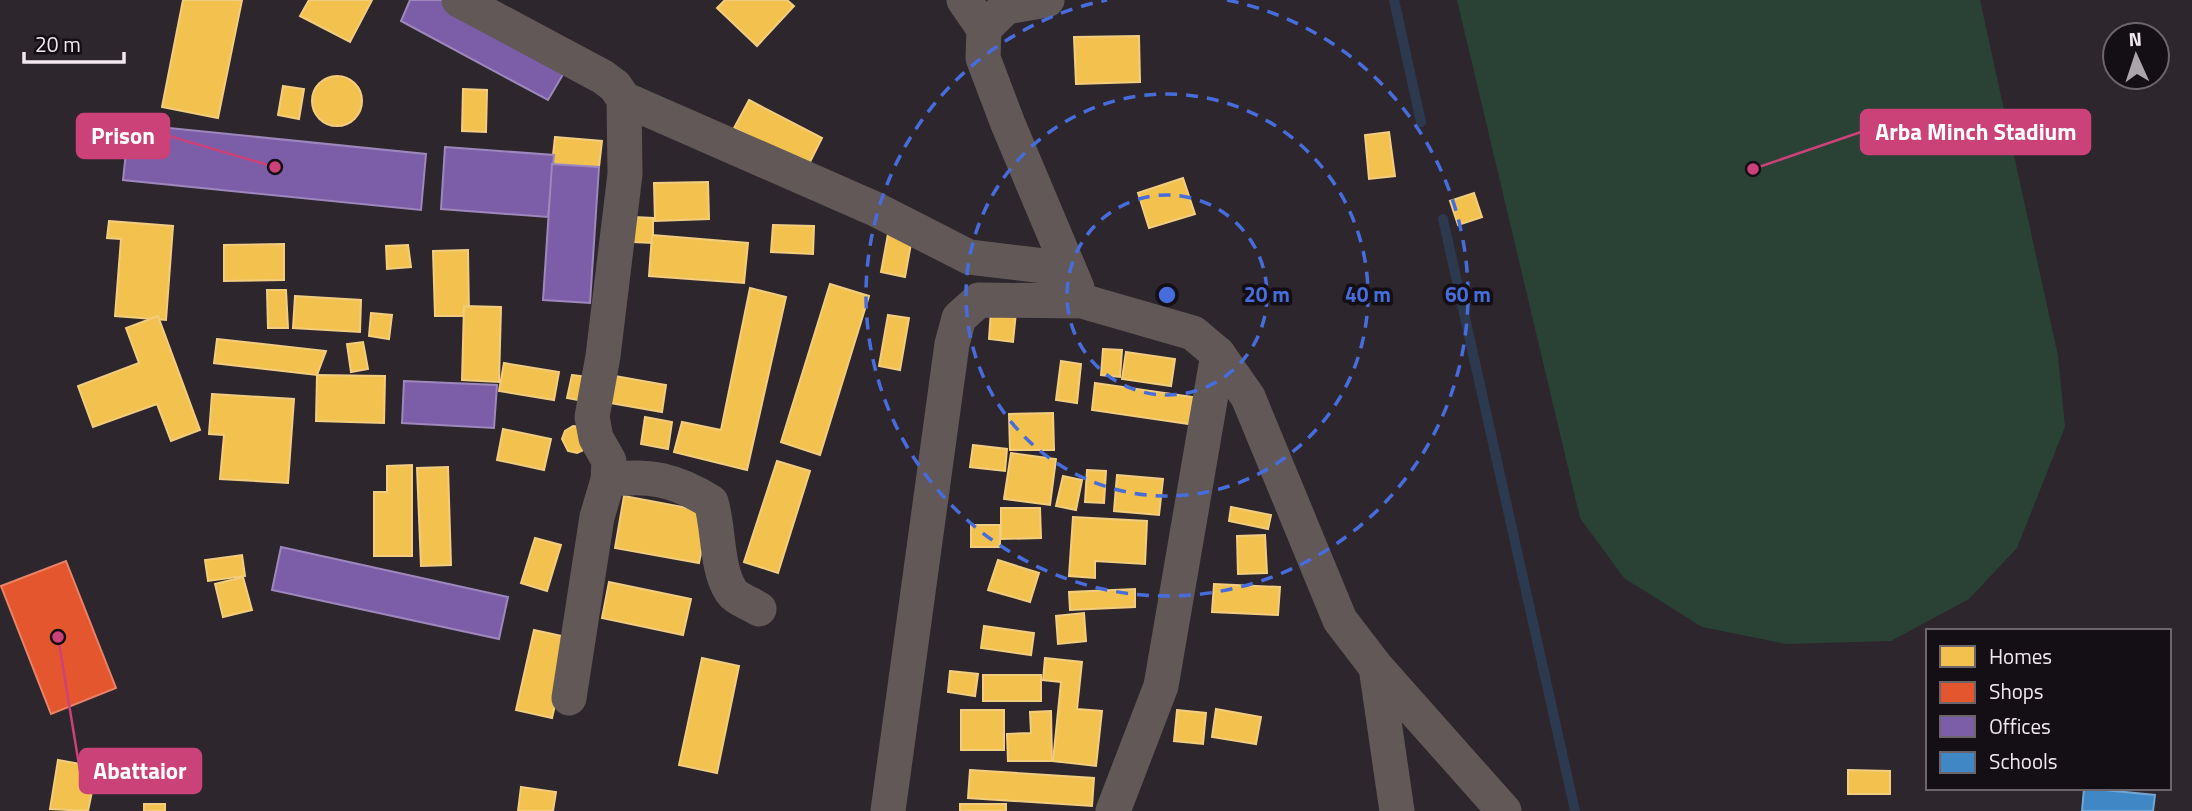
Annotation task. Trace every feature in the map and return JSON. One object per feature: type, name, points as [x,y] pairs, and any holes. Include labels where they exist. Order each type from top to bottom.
[{"type":"street","points":[[459,0],[604,76],[624,99],[875,209],[969,257],[1069,268]]},
{"type":"street","points":[[964,0],[984,29],[984,58],[1007,124],[1083,301]]},
{"type":"street","points":[[984,29],[1006,7],[1047,0]]},
{"type":"street","points":[[569,698],[597,517],[608,480],[609,461],[596,439],[592,417],[603,356],[625,174],[624,99]]},
{"type":"street","points":[[888,811],[952,344],[959,318],[979,300],[1083,301],[1193,333],[1218,354],[1248,397],[1340,620],[1376,667],[1504,811]]},
{"type":"street","points":[[1113,811],[1161,686],[1218,354]]},
{"type":"street","points":[[608,480],[634,476],[660,478],[693,491],[711,502],[716,517],[724,573],[731,593],[759,608]]},
{"type":"street","points":[[1376,667],[1396,811]]},
{"type":"green space","points":[[1457,0],[1980,0],[2058,356],[2065,427],[2017,548],[1969,599],[1891,641],[1786,644],[1702,627],[1624,578],[1580,518]]},
{"type":"building: Homes","points":[[183,0],[242,0],[218,118],[162,107]]},
{"type":"building: Homes","points":[[309,0],[372,0],[350,42],[300,16]]},
{"type":"building: Homes","points":[[725,0],[787,0],[794,6],[757,46],[717,8]]},
{"type":"building: Homes","points":[[1139,36],[1140,82],[1076,84],[1074,37]]},
{"type":"building: Homes","points":[[337,76],[355,83],[362,101],[355,119],[337,126],[319,119],[312,101],[319,83]]},
{"type":"building: Homes","points":[[283,86],[304,89],[299,119],[278,115]]},
{"type":"building: Homes","points":[[463,89],[487,90],[486,132],[462,131]]},
{"type":"building: Homes","points":[[749,100],[822,138],[808,166],[734,128]]},
{"type":"building: Homes","points":[[1389,132],[1395,176],[1369,179],[1365,135]]},
{"type":"building: Homes","points":[[555,137],[602,141],[599,167],[552,164]]},
{"type":"building: Homes","points":[[1183,178],[1195,214],[1149,228],[1138,193]]},
{"type":"building: Homes","points":[[708,182],[709,219],[655,221],[654,183]]},
{"type":"building: Homes","points":[[1474,193],[1482,217],[1458,225],[1450,201]]},
{"type":"building: Homes","points":[[634,217],[653,218],[653,243],[633,242]]},
{"type":"building: Homes","points":[[109,221],[173,226],[166,320],[115,316],[121,239],[107,238]]},
{"type":"building: Homes","points":[[773,225],[814,226],[813,254],[771,252]]},
{"type":"building: Homes","points":[[888,234],[912,238],[905,277],[881,272]]},
{"type":"building: Homes","points":[[652,235],[748,243],[744,283],[649,276]]},
{"type":"building: Homes","points":[[284,244],[284,280],[224,281],[224,245]]},
{"type":"building: Homes","points":[[408,245],[411,267],[387,269],[386,246]]},
{"type":"building: Homes","points":[[468,250],[469,316],[435,316],[433,251]]},
{"type":"building: Homes","points":[[830,284],[869,296],[820,455],[781,442]]},
{"type":"building: Homes","points":[[750,288],[786,297],[747,470],[674,452],[682,422],[721,430]]},
{"type":"building: Homes","points":[[267,290],[286,290],[288,328],[268,328]]},
{"type":"building: Homes","points":[[295,296],[361,300],[360,332],[293,328]]},
{"type":"building: Homes","points":[[464,306],[501,307],[499,382],[462,380]]},
{"type":"building: Homes","points":[[991,310],[1016,312],[1013,342],[989,339]]},
{"type":"building: Homes","points":[[371,313],[392,315],[389,339],[369,336]]},
{"type":"building: Homes","points":[[888,315],[909,318],[900,370],[879,366]]},
{"type":"building: Homes","points":[[158,316],[200,430],[171,441],[157,404],[93,427],[78,386],[139,363],[126,328]]},
{"type":"building: Homes","points":[[217,339],[326,351],[317,375],[214,363]]},
{"type":"building: Homes","points":[[363,342],[368,369],[351,372],[347,344]]},
{"type":"building: Homes","points":[[1103,349],[1122,350],[1120,377],[1101,375]]},
{"type":"building: Homes","points":[[1126,352],[1175,359],[1171,386],[1122,379]]},
{"type":"building: Homes","points":[[1061,361],[1081,364],[1077,403],[1056,400]]},
{"type":"building: Homes","points":[[504,363],[559,372],[554,400],[499,391]]},
{"type":"building: Homes","points":[[317,375],[385,376],[384,423],[316,421]]},
{"type":"building: Homes","points":[[572,375],[589,377],[584,401],[567,398]]},
{"type":"building: Homes","points":[[615,376],[666,385],[662,412],[610,403]]},
{"type":"building: Homes","points":[[1095,383],[1193,397],[1189,424],[1092,410]]},
{"type":"building: Homes","points":[[212,394],[294,399],[288,483],[220,479],[224,435],[209,434]]},
{"type":"building: Homes","points":[[1053,413],[1054,450],[1010,450],[1009,414]]},
{"type":"building: Homes","points":[[645,417],[672,422],[668,449],[641,444]]},
{"type":"building: Homes","points":[[573,426],[581,427],[586,449],[577,453],[568,451],[562,439],[565,431]]},
{"type":"building: Homes","points":[[503,429],[551,439],[544,470],[497,460]]},
{"type":"building: Homes","points":[[973,445],[1007,449],[1005,471],[970,467]]},
{"type":"building: Homes","points":[[1011,453],[1056,459],[1050,505],[1004,499]]},
{"type":"building: Homes","points":[[777,461],[810,471],[778,573],[744,562]]},
{"type":"building: Homes","points":[[412,465],[412,556],[374,556],[374,492],[387,492],[387,466]]},
{"type":"building: Homes","points":[[448,467],[451,565],[421,566],[417,468]]},
{"type":"building: Homes","points":[[1087,470],[1106,471],[1104,503],[1085,502]]},
{"type":"building: Homes","points":[[1117,475],[1163,479],[1159,515],[1114,511]]},
{"type":"building: Homes","points":[[1063,476],[1082,480],[1076,510],[1056,506]]},
{"type":"building: Homes","points":[[624,496],[709,512],[699,563],[615,548]]},
{"type":"building: Homes","points":[[1231,507],[1271,515],[1268,529],[1229,521]]},
{"type":"building: Homes","points":[[1001,508],[1040,508],[1041,538],[1001,539]]},
{"type":"building: Homes","points":[[1073,517],[1147,521],[1145,564],[1095,561],[1095,578],[1069,576]]},
{"type":"building: Homes","points":[[971,525],[1000,525],[1000,547],[971,547]]},
{"type":"building: Homes","points":[[1265,535],[1267,573],[1238,574],[1237,536]]},
{"type":"building: Homes","points":[[535,538],[561,545],[547,591],[521,583]]},
{"type":"building: Homes","points":[[242,555],[245,576],[208,581],[205,560]]},
{"type":"building: Homes","points":[[998,560],[1039,573],[1030,602],[988,590]]},
{"type":"building: Homes","points":[[243,577],[252,610],[223,617],[215,584]]},
{"type":"building: Homes","points":[[609,582],[691,599],[683,635],[602,618]]},
{"type":"building: Homes","points":[[1214,584],[1280,587],[1278,615],[1212,612]]},
{"type":"building: Homes","points":[[1135,589],[1135,607],[1070,610],[1069,592]]},
{"type":"building: Homes","points":[[1084,613],[1086,641],[1058,644],[1056,616]]},
{"type":"building: Homes","points":[[984,626],[1034,633],[1031,655],[981,648]]},
{"type":"building: Homes","points":[[534,630],[571,638],[552,718],[516,710]]},
{"type":"building: Homes","points":[[702,658],[739,666],[717,773],[679,765]]},
{"type":"building: Homes","points":[[1045,658],[1082,662],[1077,709],[1102,711],[1096,766],[1053,761],[1061,682],[1043,680]]},
{"type":"building: Homes","points":[[950,671],[978,674],[975,696],[948,692]]},
{"type":"building: Homes","points":[[983,675],[1041,675],[1041,701],[983,701]]},
{"type":"building: Homes","points":[[1216,709],[1261,717],[1256,744],[1212,737]]},
{"type":"building: Homes","points":[[961,710],[1004,710],[1004,750],[961,750]]},
{"type":"building: Homes","points":[[1177,710],[1206,713],[1203,744],[1174,741]]},
{"type":"building: Homes","points":[[1051,711],[1052,761],[1008,761],[1007,734],[1031,733],[1030,712]]},
{"type":"building: Homes","points":[[58,760],[97,767],[88,811],[50,809]]},
{"type":"building: Homes","points":[[970,770],[1094,778],[1092,806],[968,798]]},
{"type":"building: Homes","points":[[1848,770],[1890,771],[1890,794],[1848,794]]},
{"type":"building: Homes","points":[[521,787],[556,792],[553,811],[518,811]]},
{"type":"building: Homes","points":[[144,804],[165,804],[165,811],[144,811]]},
{"type":"building: Homes","points":[[960,804],[1006,804],[1006,811],[960,811]]},
{"type":"building: Shops","points":[[66,561],[116,688],[51,714],[1,586]]},
{"type":"building: Offices","points":[[410,0],[442,0],[568,66],[548,100],[401,21]]},
{"type":"building: Offices","points":[[129,124],[426,154],[421,210],[123,180]]},
{"type":"building: Offices","points":[[445,147],[554,155],[548,217],[441,209]]},
{"type":"building: Offices","points":[[552,164],[599,167],[590,303],[543,300]]},
{"type":"building: Offices","points":[[404,381],[497,385],[494,428],[402,423]]},
{"type":"building: Offices","points":[[281,547],[508,597],[499,639],[272,590]]},
{"type":"building: Schools","points":[[2084,790],[2155,795],[2153,811],[2082,811]]},
{"type":"waterway","points":[[1394,0],[1421,122]]},
{"type":"waterway","points":[[1443,219],[1575,811]]},
{"type":"place","name":"Prison","points":[[275,167]]},
{"type":"place","name":"Arba Minch Stadium","points":[[1753,169]]},
{"type":"place","name":"Abattaior","points":[[58,637]]}]
